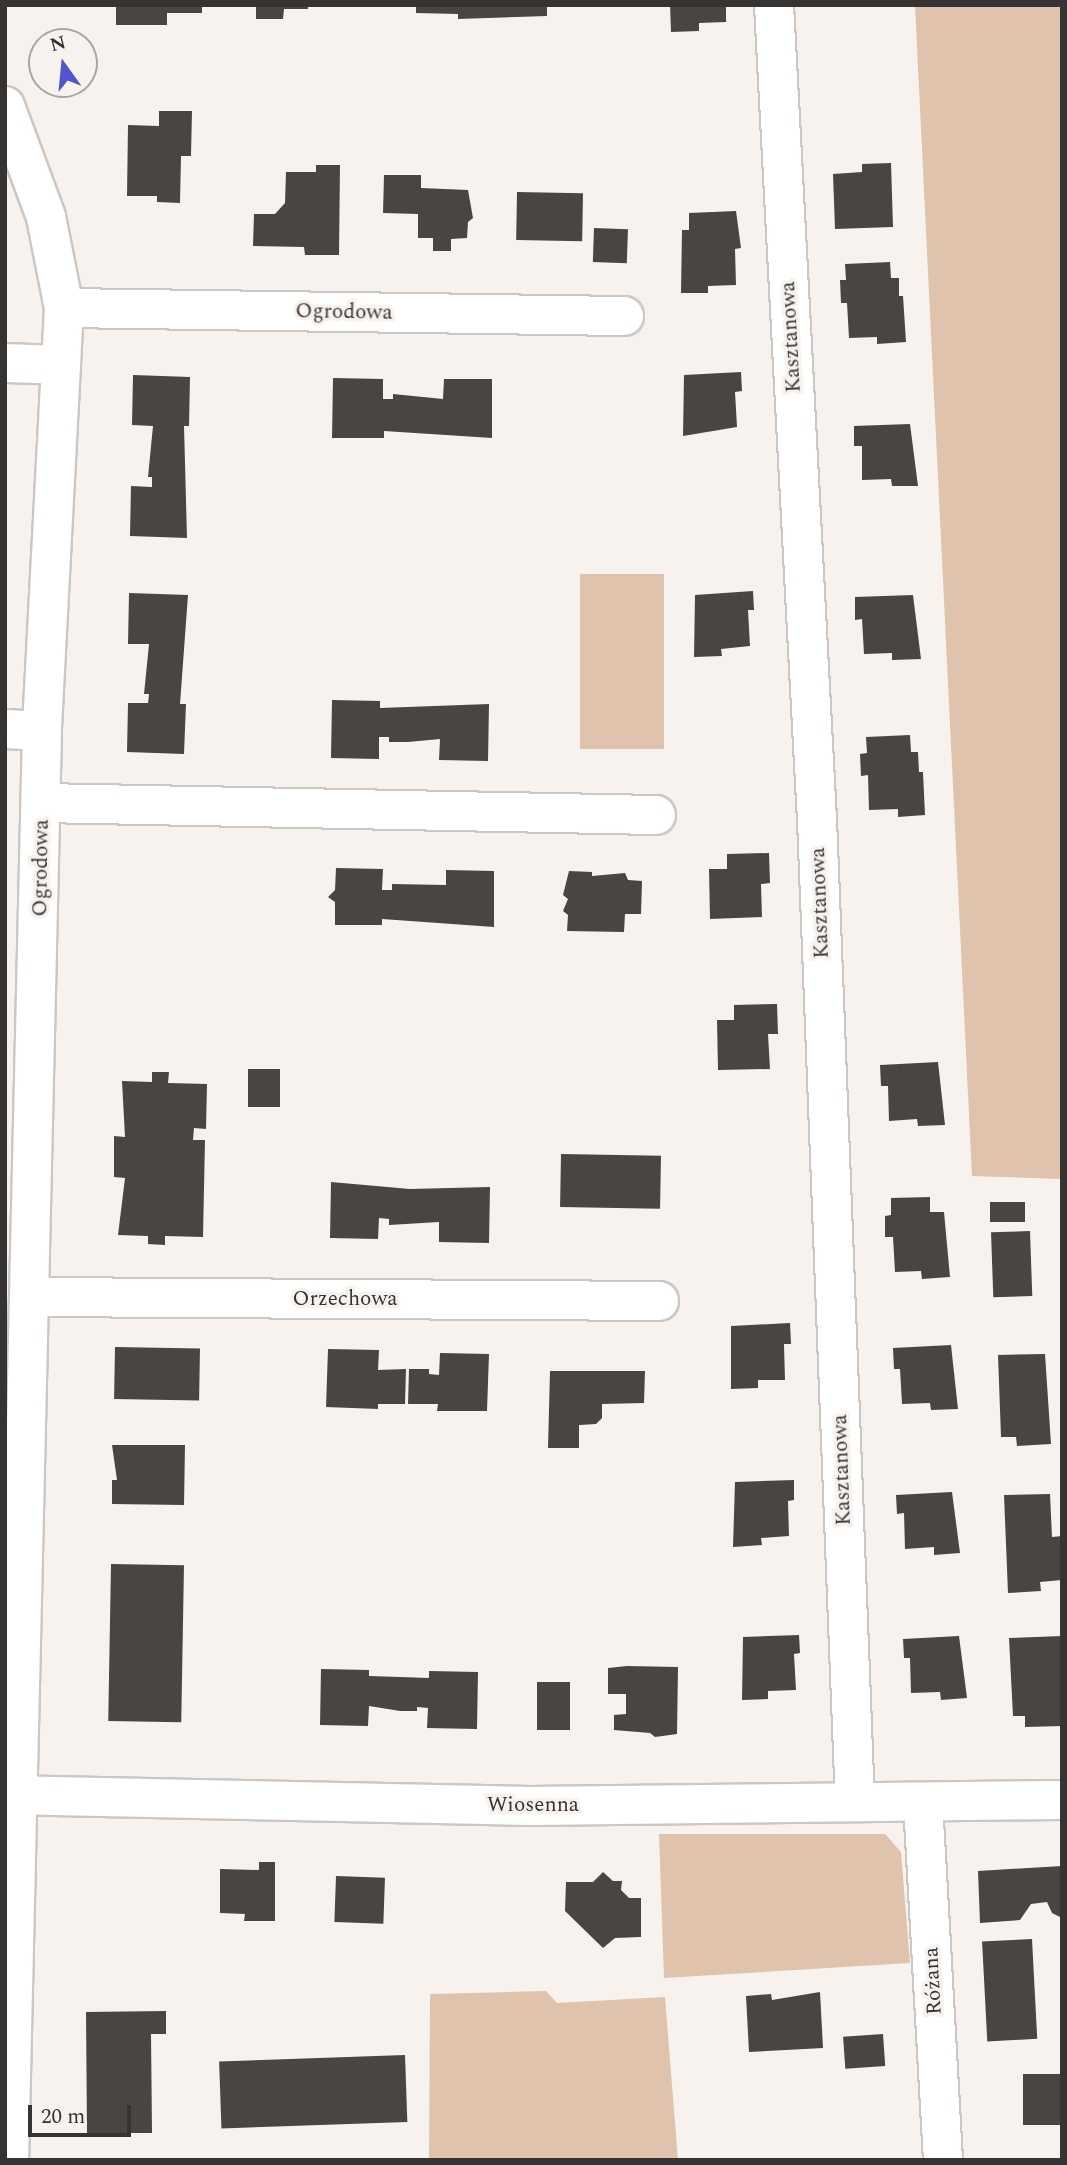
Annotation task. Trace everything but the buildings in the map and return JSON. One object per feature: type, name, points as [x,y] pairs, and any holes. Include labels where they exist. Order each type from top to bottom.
[{"type":"street","name":"Kasztanowa","points":[[774,5],[817,819],[855,1802]]},
{"type":"street","name":"Ogrodowa","points":[[5,106],[46,217],[64,308],[61,365],[24,730],[42,803],[31,1297],[16,1428],[10,1795],[9,2160]]},
{"type":"street","name":"Ogrodowa","points":[[64,308],[624,316]]},
{"type":"street","points":[[5,363],[61,365]]},
{"type":"street","points":[[42,803],[656,815]]},
{"type":"street","name":"Orzechowa","points":[[31,1297],[659,1300]]},
{"type":"street","name":"Wiosenna","points":[[10,1795],[531,1806],[1062,1800]]},
{"type":"street","name":"Różana","points":[[923,1802],[943,2160]]},
{"type":"shaded area","points":[[915,5],[1062,5],[1062,1179],[972,1176]]},
{"type":"shaded area","points":[[580,574],[664,574],[664,749],[580,749]]},
{"type":"shaded area","points":[[659,1834],[885,1834],[901,1852],[910,1963],[664,1978]]},
{"type":"shaded area","points":[[546,1991],[557,2003],[665,1997],[678,2160],[429,2160],[430,1994]]}]
